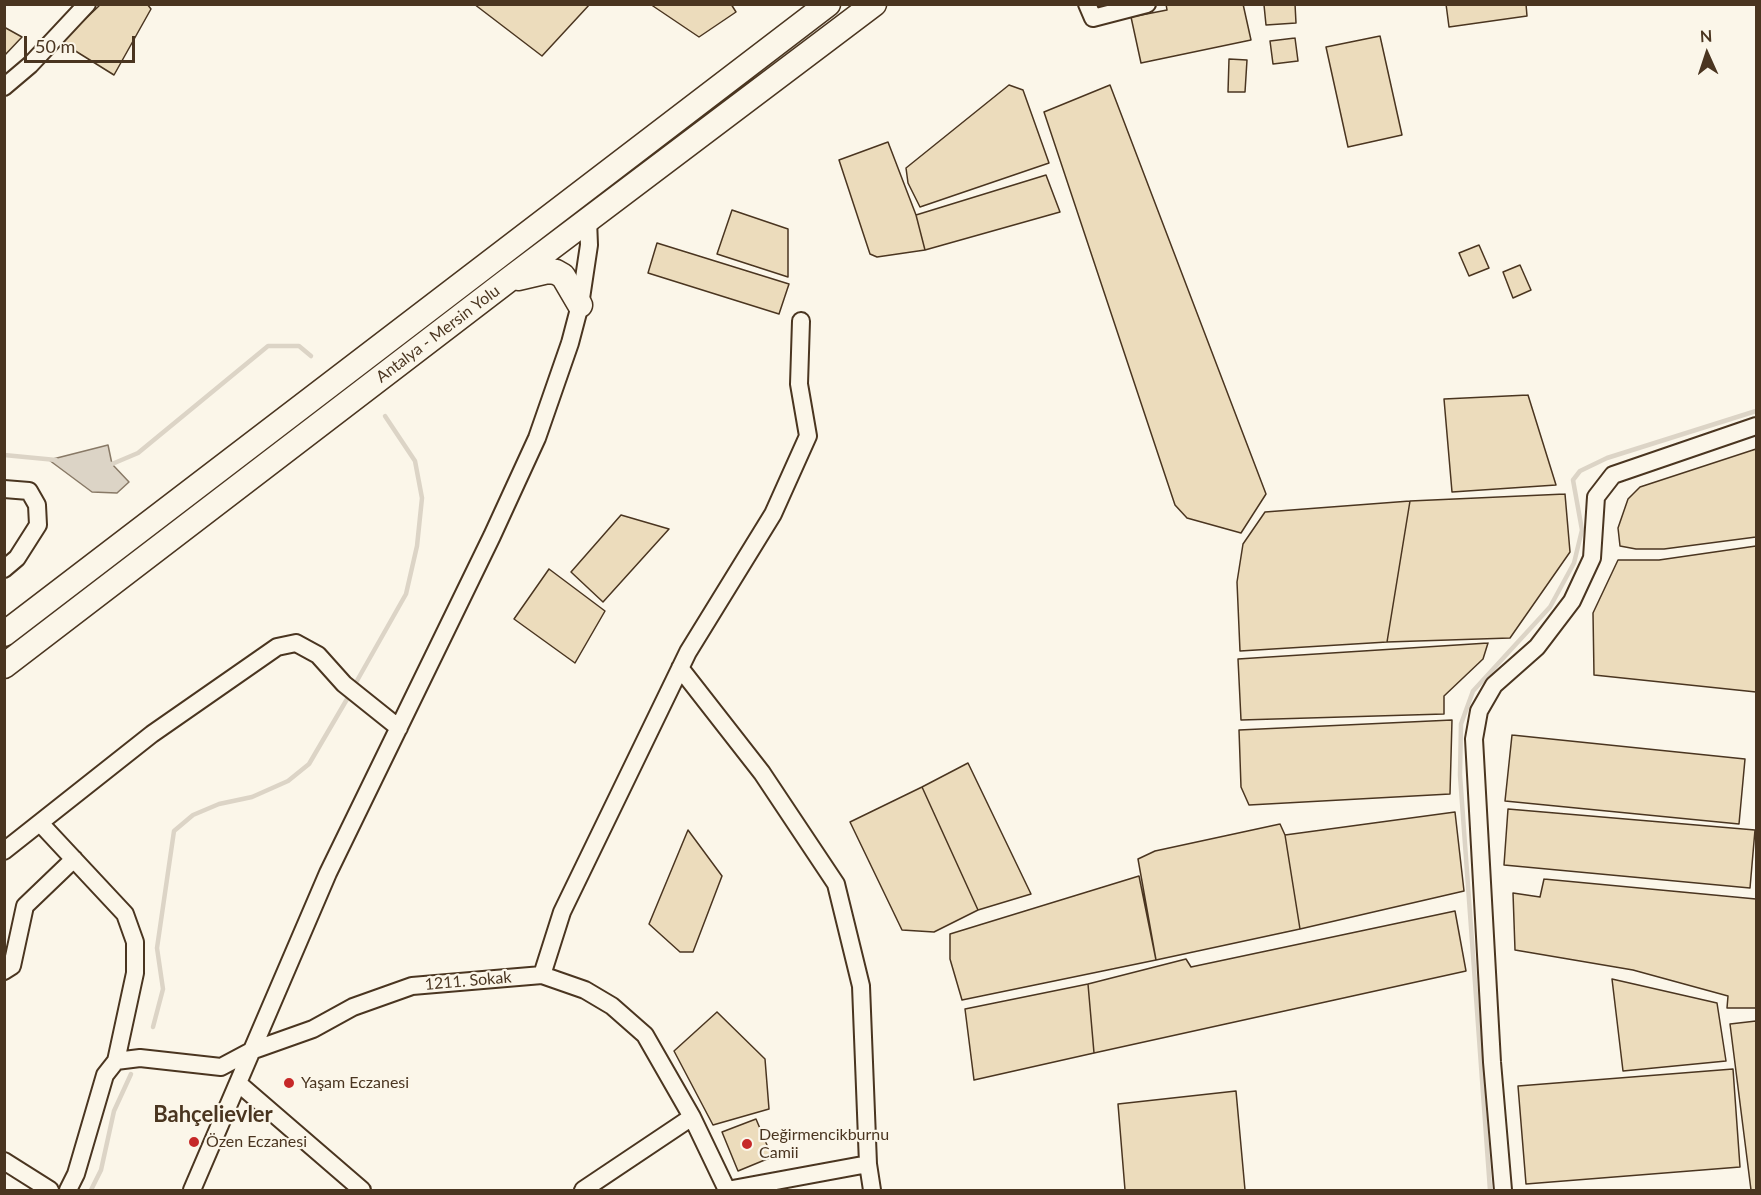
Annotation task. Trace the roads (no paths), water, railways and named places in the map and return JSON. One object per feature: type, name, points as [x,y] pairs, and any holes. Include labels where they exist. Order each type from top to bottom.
[{"type":"highway","name":"Antalya - Mersin Yolu","points":[[4,634],[828,4]]},
{"type":"highway","name":"Antalya - Mersin Yolu","points":[[4,666],[874,4]]},
{"type":"highway","points":[[573,198],[588,220]]},
{"type":"highway","points":[[507,281],[548,271],[556,272],[563,276],[580,305]]},
{"type":"street","points":[[4,87],[30,65],[87,4]]},
{"type":"street","points":[[1087,4],[1093,18],[1147,4]]},
{"type":"street","points":[[192,1191],[328,873],[537,438],[570,343],[580,305],[589,245],[588,220]]},
{"type":"street","points":[[542,975],[562,912],[680,668],[773,514],[808,436],[799,384],[801,321]]},
{"type":"street","points":[[1503,1191],[1492,1062],[1474,739],[1479,711],[1494,685],[1537,647],[1572,601],[1592,558],[1596,497],[1613,475],[1756,426]]},
{"type":"street","points":[[4,569],[17,558],[38,525],[37,505],[29,491],[7,488]]},
{"type":"street","points":[[4,851],[152,734],[277,647],[296,643],[318,655],[344,684],[399,728]]},
{"type":"street","points":[[680,668],[762,773],[836,884],[861,986],[868,1164],[872,1191]]},
{"type":"street","points":[[40,823],[125,914],[135,942],[135,973],[116,1061],[105,1075],[76,1174],[68,1191]]},
{"type":"street","points":[[4,971],[12,966],[25,906],[74,859]]},
{"type":"street","name":"1211. Sokak","points":[[116,1061],[140,1058],[221,1067],[251,1051],[313,1029],[352,1007],[412,986],[542,975],[585,990],[612,1006],[645,1035],[692,1117],[727,1191]]},
{"type":"street","points":[[238,1083],[362,1191]]},
{"type":"street","points":[[583,1191],[692,1117]]},
{"type":"street","points":[[4,1161],[50,1191]]},
{"type":"street","points":[[727,1191],[868,1164]]},
{"type":"waterway","points":[[106,464],[112,464],[138,453],[268,346],[299,346],[311,356]]},
{"type":"waterway","points":[[1490,1190],[1460,775],[1461,724],[1473,691],[1550,607],[1574,563],[1582,530],[1573,480],[1580,471],[1607,458],[1756,411]]},
{"type":"waterway","points":[[354,686],[406,594],[417,546],[422,498],[415,461],[385,416]]},
{"type":"waterway","points":[[4,455],[56,460]]},
{"type":"waterway","points":[[153,1027],[163,989],[157,948],[174,831],[193,815],[219,804],[252,797],[288,781],[309,764],[350,694]]},
{"type":"waterway","points":[[91,1190],[101,1170],[114,1111],[131,1074]]},
{"type":"place","name":"Yaşam Eczanesi","points":[[289,1083]]},
{"type":"place","name":"Özen Eczanesi","points":[[194,1142]]},
{"type":"place","name":"Değirmencikburnu Camii","points":[[747,1144]]},
{"type":"district","name":"Bahçelievler","points":[[213,1115]]}]
